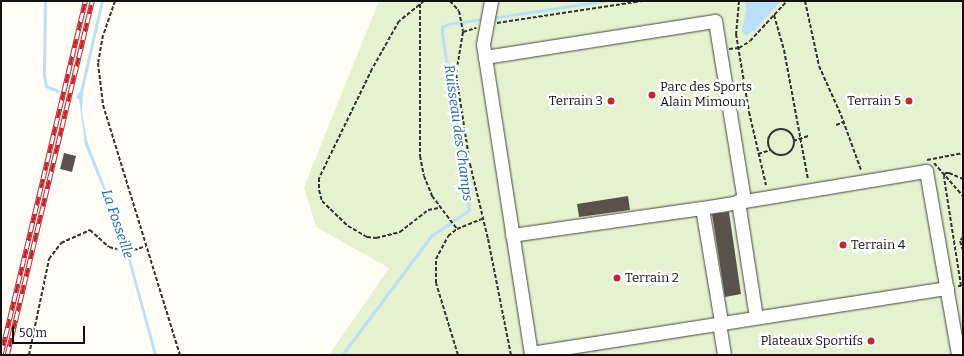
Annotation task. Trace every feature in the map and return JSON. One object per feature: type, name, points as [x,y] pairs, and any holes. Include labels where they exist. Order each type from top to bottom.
[{"type":"lane","points":[[491,1],[487,20],[485,57],[531,354],[952,287]]},
{"type":"lane","points":[[485,57],[715,21],[756,317]]},
{"type":"lane","points":[[512,235],[702,208],[927,165],[952,287],[958,355]]},
{"type":"lane","points":[[702,208],[724,355]]},
{"type":"path","points":[[115,1],[102,42],[98,63],[103,105],[180,355]]},
{"type":"path","points":[[424,1],[399,21],[372,69],[319,178],[319,190],[322,201],[348,226],[367,237],[376,238],[400,232],[428,210],[439,208]]},
{"type":"path","points":[[450,1],[459,11],[463,32],[456,74],[470,164],[511,355]]},
{"type":"path","points":[[487,20],[642,1]]},
{"type":"path","points":[[739,1],[736,34],[764,185],[771,184]]},
{"type":"path","points":[[720,49],[739,48],[750,42],[787,1]]},
{"type":"path","points":[[805,1],[819,66],[844,122],[863,170],[857,171]]},
{"type":"path","points":[[420,4],[420,156],[424,176],[439,208],[457,229]]},
{"type":"path","points":[[774,15],[784,50],[808,179]]},
{"type":"path","points":[[836,125],[844,122]]},
{"type":"path","points":[[758,154],[770,150],[783,157],[794,148],[792,133],[779,129],[768,137],[770,150]]},
{"type":"path","points":[[793,141],[808,136]]},
{"type":"path","points":[[927,165],[963,153]]},
{"type":"path","points":[[927,165],[939,165],[963,196]]},
{"type":"path","points":[[945,173],[963,179]]},
{"type":"path","points":[[945,173],[961,286],[952,287]]},
{"type":"path","points":[[801,180],[815,178]]},
{"type":"path","points":[[458,355],[436,283],[436,260],[448,236],[457,229],[482,219]]},
{"type":"path","points":[[29,355],[49,259],[61,243],[90,230],[109,247],[128,252],[146,246]]},
{"type":"path","points":[[963,237],[960,241],[963,250]]},
{"type":"green space","name":"Parc des Sports Alain Mimoun","points":[[379,1],[963,1],[963,355],[329,355],[389,268],[316,227],[304,187]]},
{"type":"water","points":[[745,1],[781,1],[755,30],[746,35],[742,32],[746,9]]},
{"type":"water","points":[[79,92],[83,94],[82,112],[87,141],[124,235],[157,355],[154,355],[120,230],[85,145],[79,99],[76,98]]},
{"type":"building","points":[[64,153],[76,156],[72,172],[60,169]]},
{"type":"building","points":[[628,196],[630,210],[579,217],[577,204]]},
{"type":"building","points":[[729,212],[741,294],[725,297],[712,214]]},
{"type":"waterway","name":"La Fosseille","points":[[45,1],[44,75],[46,86],[58,91]]},
{"type":"waterway","points":[[80,96],[102,1]]},
{"type":"waterway","name":"Ruisseau des Champs","points":[[491,18],[604,1]]},
{"type":"waterway","name":"Ruisseau des Champs","points":[[342,355],[431,236],[469,210],[442,27],[448,24],[483,19]]},
{"type":"railway","points":[[1,354],[85,1]]},
{"type":"railway","points":[[7,355],[92,1]]},
{"type":"place","name":"Parc des Sports Alain Mimoun","points":[[652,95]]},
{"type":"place","name":"Terrain 3","points":[[611,101]]},
{"type":"place","name":"Terrain 5","points":[[909,101]]},
{"type":"place","name":"Terrain 4","points":[[843,245]]},
{"type":"place","name":"Terrain 2","points":[[617,278]]},
{"type":"place","name":"Plateaux Sportifs","points":[[871,341]]}]
